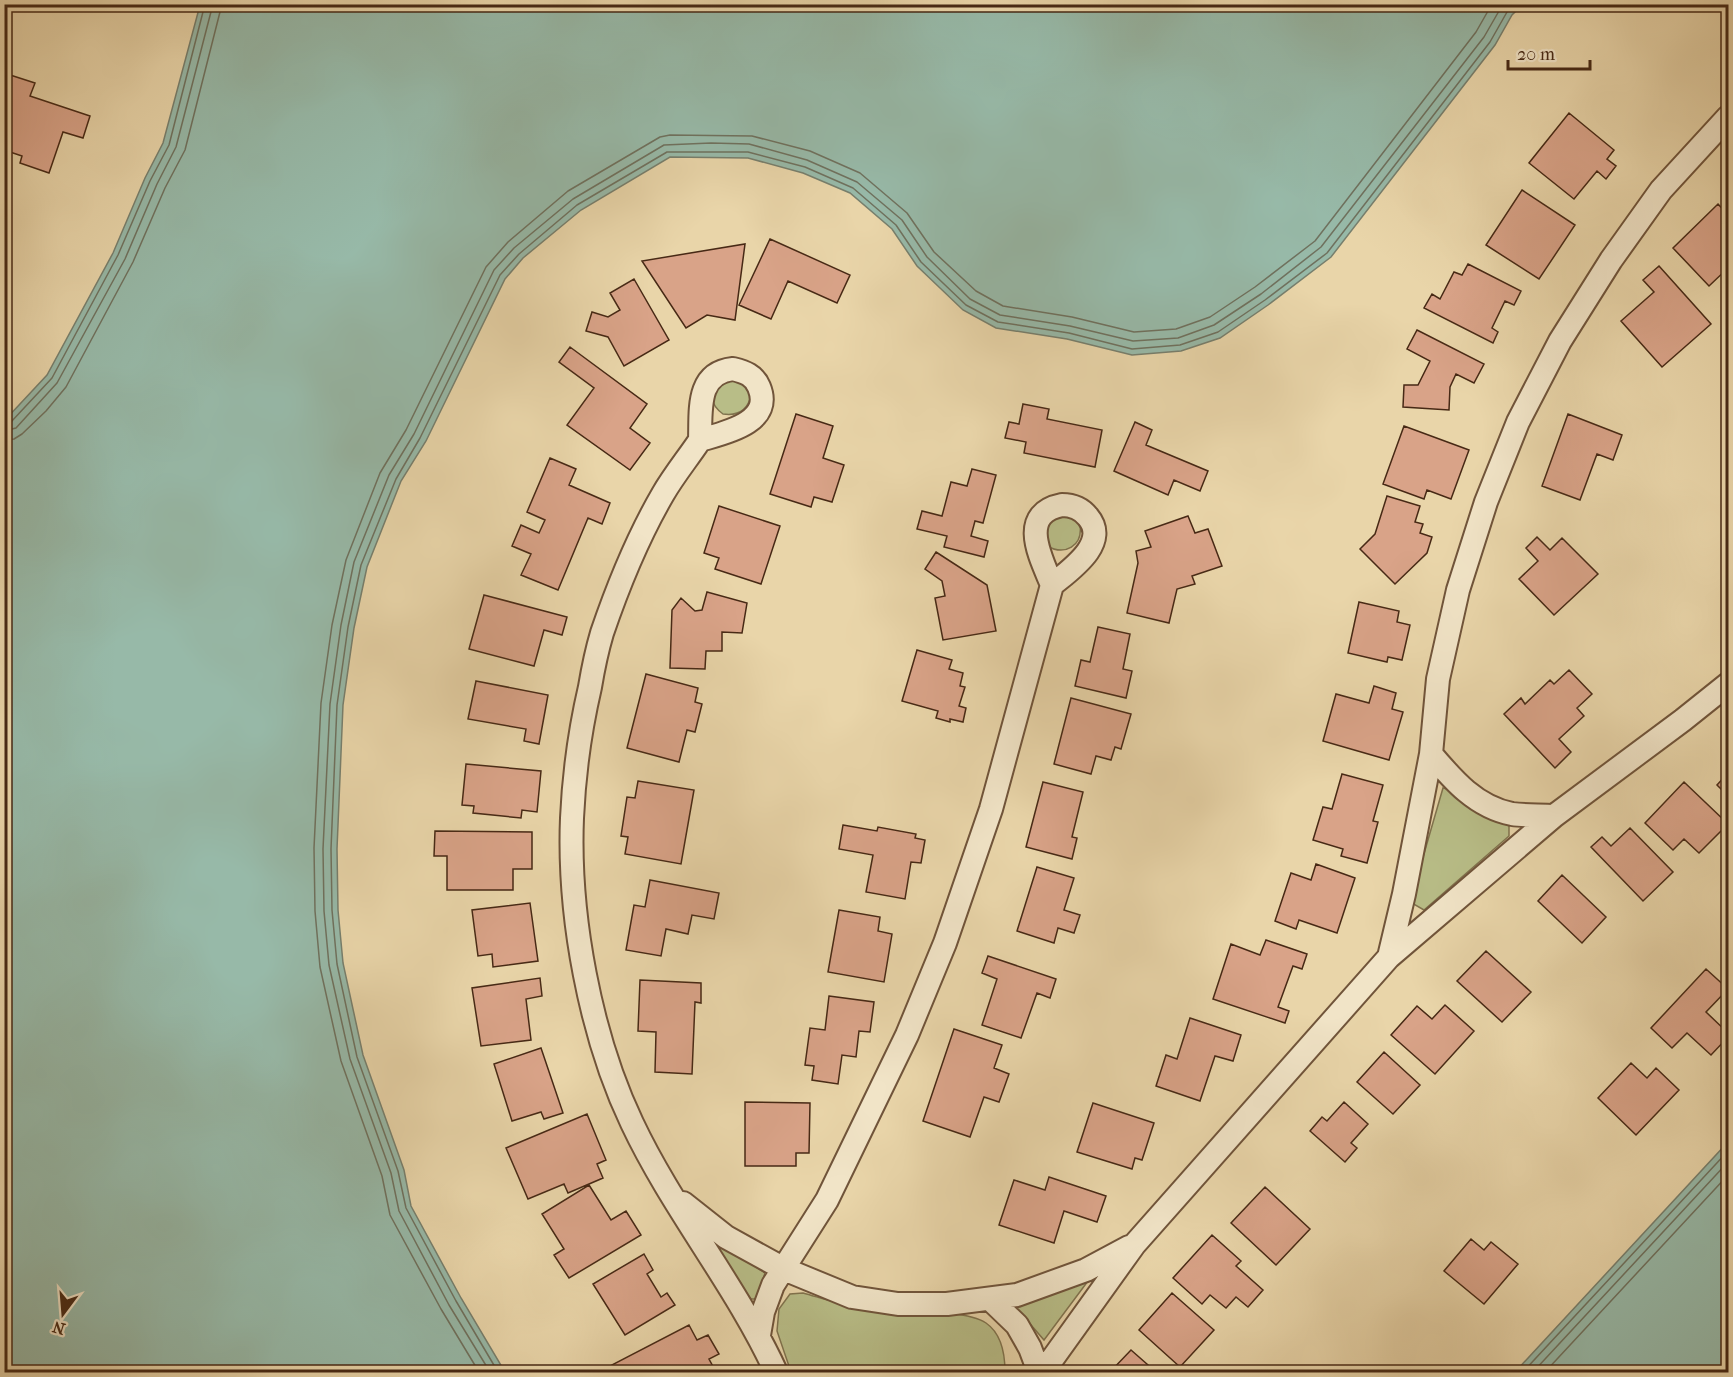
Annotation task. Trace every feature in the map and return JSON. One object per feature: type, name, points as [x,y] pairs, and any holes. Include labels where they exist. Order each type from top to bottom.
[{"type":"street","points":[[1389,957],[1404,894],[1431,754],[1437,679],[1458,590],[1486,502],[1518,422],[1560,341],[1611,260],[1660,190],[1728,117]]},
{"type":"street","points":[[700,440],[658,504],[628,565],[602,635],[582,722],[572,818],[577,925],[592,1005],[609,1070],[648,1157],[759,1335],[776,1372]]},
{"type":"street","points":[[759,1335],[763,1312],[773,1285],[826,1200],[848,1157],[907,1035],[945,943],[991,809],[1052,585]]},
{"type":"street","points":[[990,1299],[1017,1324],[1041,1372],[1134,1245],[1389,957],[1554,816],[1728,684]]},
{"type":"street","points":[[1431,754],[1459,786],[1481,802],[1511,814],[1554,816]]},
{"type":"street","points":[[670,1193],[726,1237],[784,1269],[852,1297],[898,1304],[947,1304],[1017,1295],[1086,1270],[1134,1245]]},
{"type":"green space","points":[[718,379],[742,379],[751,395],[745,409],[733,414],[723,414],[718,410],[713,402],[712,394]]},
{"type":"green space","points":[[1067,511],[1080,525],[1079,539],[1076,544],[1066,549],[1060,550],[1047,546],[1041,526]]},
{"type":"green space","points":[[1443,788],[1457,791],[1509,820],[1509,836],[1424,910],[1410,902]]},
{"type":"green space","points":[[715,1240],[765,1273],[757,1299],[751,1299],[711,1246]]},
{"type":"green space","points":[[1088,1281],[1044,1340],[1011,1302]]},
{"type":"green space","points":[[803,1293],[837,1303],[870,1309],[943,1313],[975,1318],[986,1323],[996,1333],[1003,1351],[1005,1372],[791,1372],[777,1331],[779,1309],[790,1294]]},
{"type":"water","points":[[200,5],[1522,5],[1512,15],[1495,45],[1331,257],[1220,338],[1181,351],[1132,355],[1067,339],[996,328],[963,310],[917,266],[892,229],[850,193],[803,173],[748,158],[670,157],[581,210],[523,258],[505,279],[426,441],[401,481],[367,567],[354,628],[343,705],[337,849],[338,910],[343,963],[363,1055],[404,1170],[411,1206],[461,1298],[505,1372],[5,1372],[5,420],[47,375],[113,253],[145,178],[163,143]]},
{"type":"water","points":[[1728,1142],[1728,1372],[1515,1372]]},
{"type":"building","points":[[4,73],[35,83],[30,96],[90,116],[83,138],[63,132],[49,173],[20,163],[22,156],[4,150]]},
{"type":"building","points":[[1569,113],[1614,150],[1607,159],[1616,166],[1606,179],[1597,171],[1574,199],[1529,163]]},
{"type":"building","points":[[1522,190],[1575,225],[1539,279],[1486,245]]},
{"type":"building","points":[[1718,204],[1728,215],[1728,268],[1709,286],[1673,248]]},
{"type":"building","points":[[770,239],[850,275],[837,303],[788,281],[771,319],[739,305]]},
{"type":"building","points":[[745,244],[735,320],[707,315],[686,328],[642,261]]},
{"type":"building","points":[[1468,264],[1521,291],[1514,305],[1505,301],[1492,328],[1498,332],[1493,343],[1424,308],[1432,294],[1440,299],[1454,272],[1462,275]]},
{"type":"building","points":[[1659,266],[1711,324],[1662,367],[1621,321],[1654,292],[1643,280]]},
{"type":"building","points":[[634,279],[669,340],[624,366],[608,337],[586,331],[592,312],[608,317],[620,310],[610,293]]},
{"type":"building","points":[[1417,330],[1484,364],[1474,383],[1456,374],[1450,387],[1449,410],[1403,407],[1404,385],[1418,385],[1430,361],[1407,349]]},
{"type":"building","points":[[570,347],[647,404],[630,428],[650,443],[630,470],[567,425],[594,388],[559,362]]},
{"type":"building","points":[[1023,404],[1049,409],[1047,419],[1102,430],[1095,467],[1024,453],[1026,442],[1005,438],[1009,422],[1019,424]]},
{"type":"building","points":[[796,414],[833,426],[823,458],[844,465],[832,502],[814,497],[811,507],[770,494]]},
{"type":"building","points":[[1568,414],[1622,435],[1613,460],[1597,454],[1580,500],[1542,486]]},
{"type":"building","points":[[1135,422],[1152,430],[1146,445],[1208,471],[1200,491],[1174,480],[1168,495],[1114,471]]},
{"type":"building","points":[[1404,426],[1469,450],[1451,499],[1427,490],[1424,499],[1383,484]]},
{"type":"building","points":[[550,458],[576,469],[569,485],[610,503],[602,524],[588,518],[558,590],[521,575],[531,554],[512,546],[521,525],[539,533],[545,520],[527,512]]},
{"type":"building","points":[[972,469],[996,475],[983,523],[975,521],[971,536],[988,541],[984,557],[944,547],[947,536],[917,529],[922,511],[942,516],[951,482],[967,486]]},
{"type":"building","points":[[1387,496],[1420,506],[1415,522],[1423,524],[1420,533],[1432,537],[1427,553],[1395,584],[1360,549],[1375,534]]},
{"type":"building","points":[[719,506],[780,526],[761,584],[715,569],[719,558],[704,553]]},
{"type":"building","points":[[1188,516],[1195,533],[1208,529],[1222,566],[1192,576],[1195,584],[1177,589],[1169,623],[1127,613],[1138,563],[1136,551],[1151,547],[1145,531]]},
{"type":"building","points":[[1537,537],[1550,550],[1562,538],[1598,574],[1554,615],[1519,579],[1538,561],[1526,548]]},
{"type":"building","points":[[936,552],[987,585],[996,631],[943,640],[935,598],[945,596],[942,581],[925,569]]},
{"type":"building","points":[[707,592],[747,603],[742,633],[722,632],[722,651],[706,651],[705,669],[670,668],[672,610],[681,598],[695,611],[702,610]]},
{"type":"building","points":[[484,595],[567,617],[562,635],[544,630],[534,666],[469,649]]},
{"type":"building","points":[[1359,602],[1399,611],[1397,622],[1410,625],[1402,660],[1388,657],[1387,662],[1348,653]]},
{"type":"building","points":[[1098,627],[1130,634],[1123,669],[1132,671],[1126,698],[1075,686],[1081,660],[1090,662]]},
{"type":"building","points":[[917,650],[952,660],[949,669],[963,673],[960,686],[965,687],[959,706],[966,708],[963,722],[950,719],[950,722],[936,718],[938,711],[902,701]]},
{"type":"building","points":[[1569,670],[1592,694],[1577,708],[1584,716],[1559,739],[1571,752],[1555,768],[1504,714],[1521,698],[1525,704],[1550,680],[1554,684]]},
{"type":"building","points":[[646,674],[698,688],[695,702],[702,704],[695,732],[687,730],[679,762],[627,748]]},
{"type":"building","points":[[476,681],[548,695],[539,744],[524,741],[526,729],[468,719]]},
{"type":"building","points":[[1374,686],[1396,693],[1392,709],[1403,712],[1389,760],[1323,741],[1336,694],[1369,703]]},
{"type":"building","points":[[1071,698],[1131,714],[1121,749],[1115,747],[1111,760],[1096,756],[1091,774],[1054,764]]},
{"type":"building","points":[[466,764],[541,771],[537,812],[522,810],[521,818],[473,813],[474,806],[462,805]]},
{"type":"building","points":[[1728,773],[1728,796],[1717,785]]},
{"type":"building","points":[[1342,774],[1383,785],[1373,821],[1378,822],[1367,863],[1341,856],[1343,849],[1313,840],[1323,807],[1332,809]]},
{"type":"building","points":[[638,781],[694,790],[681,864],[625,854],[628,837],[621,836],[627,797],[635,798]]},
{"type":"building","points":[[1043,782],[1083,792],[1072,837],[1077,838],[1072,859],[1026,847]]},
{"type":"building","points":[[1684,782],[1728,824],[1699,853],[1684,839],[1673,850],[1645,823]]},
{"type":"building","points":[[843,825],[877,831],[878,827],[916,834],[915,838],[925,840],[921,863],[911,862],[905,899],[866,892],[873,855],[839,849]]},
{"type":"building","points":[[1630,828],[1673,872],[1643,901],[1591,847],[1602,837],[1611,846]]},
{"type":"building","points":[[435,831],[532,832],[532,869],[513,869],[513,890],[447,890],[447,856],[434,856]]},
{"type":"building","points":[[1316,864],[1355,878],[1337,933],[1299,920],[1296,929],[1275,921],[1291,873],[1311,880]]},
{"type":"building","points":[[1037,867],[1074,878],[1064,910],[1080,915],[1074,933],[1058,928],[1054,943],[1017,931]]},
{"type":"building","points":[[1562,875],[1606,917],[1582,943],[1538,901]]},
{"type":"building","points":[[650,880],[719,893],[714,919],[692,915],[688,934],[666,929],[661,956],[626,950],[634,905],[645,907]]},
{"type":"building","points":[[530,903],[538,961],[493,967],[492,954],[478,956],[472,910]]},
{"type":"building","points":[[839,910],[880,917],[878,931],[892,934],[884,982],[828,972]]},
{"type":"building","points":[[1266,940],[1307,954],[1302,969],[1293,966],[1278,1007],[1289,1011],[1285,1023],[1213,999],[1231,944],[1260,955]]},
{"type":"building","points":[[1486,951],[1531,992],[1502,1022],[1457,981]]},
{"type":"building","points":[[988,956],[1056,979],[1050,998],[1037,993],[1021,1038],[982,1025],[997,979],[982,973]]},
{"type":"building","points":[[1706,969],[1728,989],[1706,1012],[1728,1033],[1728,1037],[1711,1055],[1687,1033],[1672,1048],[1651,1028]]},
{"type":"building","points":[[540,978],[542,996],[526,999],[531,1040],[481,1046],[472,988]]},
{"type":"building","points":[[640,980],[701,983],[701,1003],[695,1002],[692,1074],[655,1072],[656,1032],[638,1031]]},
{"type":"building","points":[[829,996],[874,1002],[870,1032],[859,1031],[856,1057],[842,1055],[838,1084],[812,1080],[814,1066],[805,1065],[810,1028],[825,1030]]},
{"type":"building","points":[[1445,1005],[1474,1031],[1435,1074],[1391,1035],[1417,1006],[1432,1019]]},
{"type":"building","points":[[1190,1018],[1241,1035],[1233,1061],[1215,1056],[1200,1101],[1156,1086],[1166,1055],[1177,1059]]},
{"type":"building","points":[[954,1029],[1002,1045],[994,1068],[1009,1074],[999,1102],[984,1097],[970,1137],[923,1121]]},
{"type":"building","points":[[541,1048],[563,1113],[544,1119],[541,1112],[512,1121],[494,1064]]},
{"type":"building","points":[[1384,1052],[1420,1085],[1393,1114],[1357,1082]]},
{"type":"building","points":[[1631,1063],[1647,1078],[1656,1068],[1679,1090],[1636,1135],[1598,1098]]},
{"type":"building","points":[[745,1102],[810,1103],[809,1153],[796,1153],[796,1166],[745,1166]]},
{"type":"building","points":[[1344,1102],[1368,1124],[1351,1143],[1357,1148],[1345,1162],[1310,1131],[1322,1117],[1327,1121]]},
{"type":"building","points":[[1093,1103],[1154,1123],[1142,1160],[1135,1158],[1132,1169],[1077,1152]]},
{"type":"building","points":[[587,1114],[606,1160],[597,1164],[603,1178],[568,1193],[564,1184],[528,1199],[506,1148]]},
{"type":"building","points":[[1049,1177],[1106,1196],[1097,1222],[1064,1211],[1054,1243],[999,1225],[1014,1180],[1045,1190]]},
{"type":"building","points":[[589,1185],[611,1220],[626,1211],[641,1235],[569,1278],[554,1255],[564,1249],[542,1214]]},
{"type":"building","points":[[1265,1187],[1310,1229],[1276,1265],[1231,1223]]},
{"type":"building","points":[[1212,1235],[1241,1261],[1236,1266],[1263,1290],[1248,1307],[1236,1297],[1226,1308],[1210,1295],[1202,1304],[1173,1278]]},
{"type":"building","points":[[1471,1239],[1484,1250],[1491,1242],[1518,1264],[1484,1304],[1444,1271]]},
{"type":"building","points":[[644,1254],[653,1270],[647,1274],[661,1297],[667,1293],[675,1305],[625,1335],[593,1284]]},
{"type":"building","points":[[1172,1293],[1214,1330],[1180,1367],[1139,1330]]},
{"type":"building","points":[[689,1325],[697,1340],[708,1335],[719,1354],[709,1359],[716,1372],[605,1372],[604,1369]]},
{"type":"building","points":[[1131,1350],[1156,1372],[1110,1372]]}]
